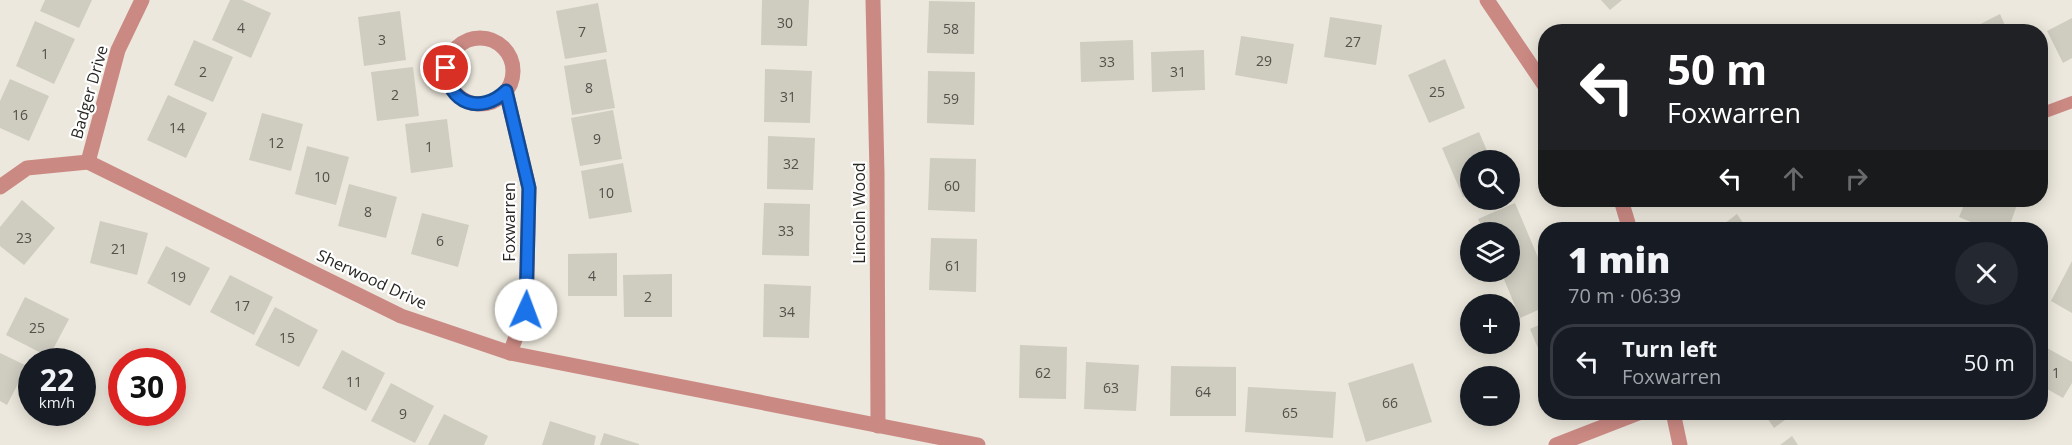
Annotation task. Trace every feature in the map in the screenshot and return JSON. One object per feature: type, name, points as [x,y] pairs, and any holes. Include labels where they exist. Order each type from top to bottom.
[{"type":"street","name":"Badger Drive","points":[[88,162],[118,50],[142,0]]},
{"type":"street","name":"Lincoln Wood","points":[[873,0],[877,174],[878,426]]},
{"type":"street","points":[[1487,0],[1538,76]]},
{"type":"street","name":"Foxwarren","points":[[506,91],[489,104],[478,105],[458,97],[451,89],[446,68],[455,49],[464,42],[474,39],[496,42],[511,59],[513,70],[512,81],[506,91],[529,188],[526,310],[510,353]]},
{"type":"street","points":[[0,187],[27,168],[88,162]]},
{"type":"street","name":"Sherwood Drive","points":[[88,162],[401,316],[510,353],[878,426]]},
{"type":"street","points":[[1623,207],[1628,222]]},
{"type":"street","points":[[1556,445],[1620,420]]},
{"type":"street","points":[[1675,420],[1680,445]]},
{"type":"street","points":[[878,426],[978,445]]},
{"type":"lane","points":[[2048,111],[2072,102]]},
{"type":"building","points":[[45,0],[92,0],[79,28],[40,11]]},
{"type":"building","points":[[230,0],[242,0],[271,13],[251,58],[212,40]]},
{"type":"building","points":[[762,0],[809,0],[807,46],[761,45]]},
{"type":"building","points":[[1601,0],[1622,0],[1610,10]]},
{"type":"building","points":[[929,1],[975,2],[974,54],[927,53]]},
{"type":"building","points":[[598,3],[607,52],[565,59],[556,11]]},
{"type":"building","points":[[400,11],[406,60],[364,66],[358,17]]},
{"type":"building","points":[[2000,14],[2004,24],[1981,24]]},
{"type":"building","points":[[1330,17],[1382,25],[1376,65],[1324,57]]},
{"type":"building","points":[[2072,18],[2072,58],[2063,63],[2048,30]]},
{"type":"building","points":[[35,21],[75,39],[54,84],[16,66]]},
{"type":"building","points":[[1241,36],[1294,44],[1287,84],[1235,75]]},
{"type":"building","points":[[194,40],[233,57],[213,102],[174,85]]},
{"type":"building","points":[[1133,40],[1134,80],[1081,82],[1080,42]]},
{"type":"building","points":[[1204,50],[1205,90],[1152,92],[1151,52]]},
{"type":"building","points":[[606,59],[615,108],[572,115],[564,66]]},
{"type":"building","points":[[1445,59],[1465,108],[1429,123],[1408,75]]},
{"type":"building","points":[[413,67],[419,116],[377,121],[371,72]]},
{"type":"building","points":[[765,69],[812,71],[810,123],[764,122]]},
{"type":"building","points":[[928,71],[975,72],[974,125],[927,123]]},
{"type":"building","points":[[10,79],[49,96],[29,141],[0,128],[0,101]]},
{"type":"building","points":[[168,95],[207,113],[186,158],[147,140]]},
{"type":"building","points":[[613,110],[622,159],[580,166],[571,118]]},
{"type":"building","points":[[262,113],[303,124],[291,171],[249,160]]},
{"type":"building","points":[[447,119],[453,167],[411,173],[405,124]]},
{"type":"building","points":[[1479,132],[1487,150],[1460,150],[1460,190],[1442,148]]},
{"type":"building","points":[[768,136],[815,138],[813,190],[767,189]]},
{"type":"building","points":[[307,146],[349,157],[336,205],[295,194]]},
{"type":"building","points":[[930,158],[976,159],[975,212],[928,210]]},
{"type":"building","points":[[623,163],[632,212],[589,219],[581,171]]},
{"type":"building","points":[[349,184],[397,197],[386,238],[338,226]]},
{"type":"building","points":[[22,200],[55,228],[24,265],[0,246],[0,227]]},
{"type":"building","points":[[764,203],[810,204],[809,256],[762,255]]},
{"type":"building","points":[[1963,207],[2016,207],[2011,222],[1971,222],[1959,217]]},
{"type":"building","points":[[1499,210],[1518,210],[1538,257],[1538,310],[1520,318],[1520,294],[1510,294],[1505,282],[1520,282],[1520,222],[1479,222],[1478,219]]},
{"type":"building","points":[[422,213],[469,225],[458,267],[411,254]]},
{"type":"building","points":[[1737,214],[1742,222],[1726,222]]},
{"type":"building","points":[[100,221],[148,233],[137,275],[90,263]]},
{"type":"building","points":[[931,238],[977,239],[976,292],[929,290]]},
{"type":"building","points":[[166,246],[210,268],[190,306],[147,283]]},
{"type":"building","points":[[617,253],[617,296],[568,296],[568,254]]},
{"type":"building","points":[[2072,261],[2072,313],[2051,301]]},
{"type":"building","points":[[672,274],[672,317],[624,317],[623,275]]},
{"type":"building","points":[[230,275],[273,297],[254,335],[210,312]]},
{"type":"building","points":[[764,284],[811,286],[809,338],[763,337]]},
{"type":"building","points":[[25,297],[69,319],[54,348],[31,348],[6,335]]},
{"type":"building","points":[[275,307],[318,330],[299,367],[255,345]]},
{"type":"building","points":[[1538,325],[1538,348],[1530,329]]},
{"type":"building","points":[[1020,345],[1067,347],[1066,399],[1019,398]]},
{"type":"building","points":[[2048,348],[2072,362],[2072,383],[2063,398],[2048,390]]},
{"type":"building","points":[[342,350],[385,373],[366,411],[322,388]]},
{"type":"building","points":[[0,353],[18,362],[18,384],[7,405],[0,401]]},
{"type":"building","points":[[1086,362],[1139,365],[1136,411],[1084,409]]},
{"type":"building","points":[[1413,363],[1432,422],[1366,442],[1348,383]]},
{"type":"building","points":[[1171,366],[1236,367],[1236,416],[1170,416]]},
{"type":"building","points":[[391,383],[434,406],[415,443],[371,421]]},
{"type":"building","points":[[1248,387],[1336,392],[1333,438],[1245,432]]},
{"type":"building","points":[[444,414],[488,436],[484,445],[428,445]]},
{"type":"building","points":[[1768,420],[1785,420],[1774,428]]},
{"type":"building","points":[[550,421],[596,436],[594,445],[542,445]]},
{"type":"building","points":[[604,433],[639,444],[639,445],[600,445]]},
{"type":"building","points":[[1792,436],[1798,445],[1780,445]]},
{"type":"route","points":[[446,68],[451,89],[467,102],[478,105],[489,104],[506,91],[529,188],[526,310]]}]
